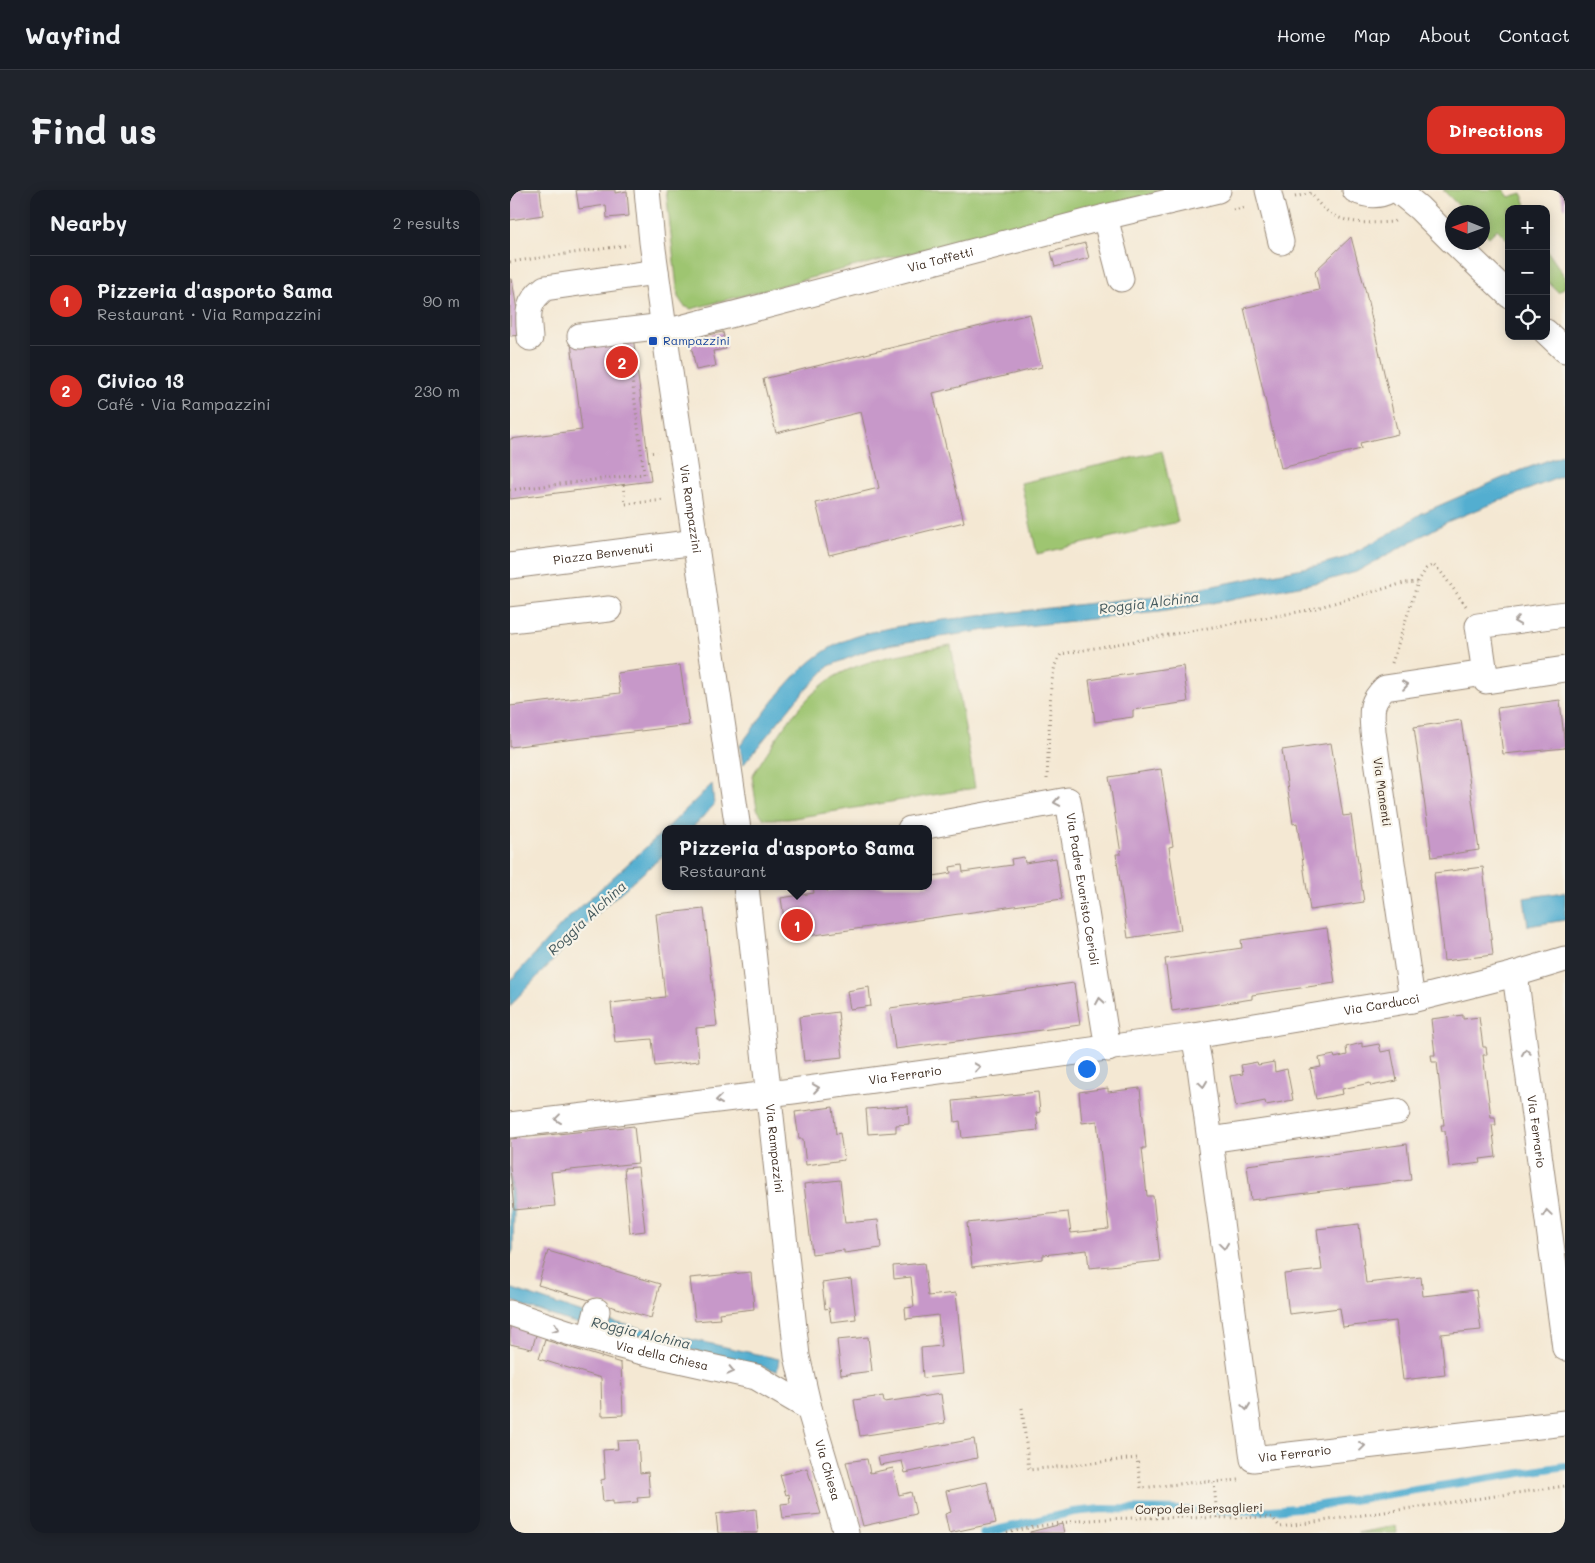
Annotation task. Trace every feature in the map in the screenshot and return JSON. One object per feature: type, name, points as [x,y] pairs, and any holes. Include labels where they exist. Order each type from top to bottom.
[{"type":"street","name":"Via Rampazzini","points":[[647,190],[664,329],[737,825]]},
{"type":"street","name":"Via Toffetti","points":[[580,336],[664,329],[1218,190]]},
{"type":"street","points":[[1268,190],[1281,242]]},
{"type":"street","points":[[1355,190],[1363,194],[1374,195],[1390,190]]},
{"type":"street","points":[[1397,190],[1445,233]]},
{"type":"street","points":[[1106,217],[1121,279]]},
{"type":"street","points":[[1462,250],[1505,291]]},
{"type":"street","points":[[530,338],[528,317],[530,304],[536,295],[545,288],[656,272]]},
{"type":"street","points":[[1550,336],[1565,350]]},
{"type":"street","name":"Piazza Benvenuti","points":[[510,566],[696,542]]},
{"type":"street","points":[[510,620],[609,609]]},
{"type":"street","points":[[1565,614],[1478,626],[1486,681],[1565,669]]},
{"type":"street","points":[[1384,688],[1485,673]]},
{"type":"street","name":"Via Manenti","points":[[1384,688],[1375,698],[1372,711],[1373,732],[1412,1000]]},
{"type":"street","name":"Via Padre Evaristo Cerioli","points":[[931,825],[1068,800],[1108,1049]]},
{"type":"street","name":"Via Rampazzini","points":[[746,890],[797,1356],[809,1408]]},
{"type":"street","name":"Via Carducci","points":[[1194,1036],[1412,1000],[1515,974],[1565,959]]},
{"type":"street","name":"Via Ferrario","points":[[1515,974],[1565,1348]]},
{"type":"street","name":"Via Ferrario","points":[[510,1125],[768,1094],[1194,1036],[1200,1067],[1253,1459],[1565,1423]]},
{"type":"street","points":[[1210,1140],[1398,1112]]},
{"type":"street","points":[[590,1338],[597,1311]]},
{"type":"street","name":"Via della Chiesa","points":[[510,1313],[590,1338],[756,1377],[809,1408]]},
{"type":"street","name":"Via Chiesa","points":[[809,1408],[846,1533]]},
{"type":"path","points":[[510,262],[652,242]]},
{"type":"path","points":[[510,490],[644,474],[628,353]]},
{"type":"path","points":[[623,485],[625,504],[688,497]]},
{"type":"path","points":[[1384,688],[1418,582],[1426,569],[1434,565],[1441,572],[1478,626]]},
{"type":"path","points":[[1051,802],[1047,776],[1051,686],[1054,665],[1061,654],[1309,610],[1404,584],[1418,582]]},
{"type":"path","points":[[1022,1408],[1029,1470],[1137,1458],[1141,1488],[1207,1481],[1245,1480],[1253,1459]]},
{"type":"path","points":[[1214,1482],[1217,1517]]},
{"type":"path","name":"Corpo dei Bersaglieri","points":[[1007,1533],[1065,1522],[1114,1519],[1272,1517],[1280,1527],[1565,1486]]},
{"type":"green space","points":[[666,190],[1167,190],[1068,216],[852,267],[691,309],[684,306],[678,297]]},
{"type":"green space","points":[[1443,190],[1504,190],[1509,197],[1522,193],[1526,205],[1505,205],[1505,237],[1497,229],[1490,236],[1490,205],[1458,205]]},
{"type":"green space","points":[[1550,255],[1565,277],[1565,287],[1558,292],[1550,284]]},
{"type":"green space","points":[[1162,451],[1178,522],[1037,554],[1021,483]]},
{"type":"green space","points":[[951,645],[975,788],[788,819],[764,819],[757,809],[752,776],[791,718],[810,696],[833,678],[864,664],[900,654]]},
{"type":"green space","points":[[1396,1526],[1397,1533],[1358,1533]]},
{"type":"water","name":"Roggia Alchina","points":[[1565,454],[1565,475],[1449,521],[1356,572],[1324,581],[1159,612],[987,630],[893,644],[868,650],[829,666],[796,700],[743,765],[740,746],[776,698],[807,665],[831,647],[846,640],[878,630],[911,624],[1173,594],[1318,565],[1344,558],[1394,531],[1422,513],[1514,473]]},
{"type":"water","points":[[712,784],[714,805],[695,825],[670,825]]},
{"type":"water","name":"Roggia Alchina","points":[[662,833],[662,856],[606,905],[510,1007],[510,981],[563,923]]},
{"type":"water","points":[[1565,892],[1565,920],[1528,926],[1524,898]]},
{"type":"water","points":[[510,1167],[514,1210],[513,1250],[510,1256]]},
{"type":"water","points":[[510,1288],[600,1319],[779,1359],[777,1371],[738,1360],[631,1337],[570,1321],[510,1300]]},
{"type":"building","points":[[510,190],[540,190],[543,215],[510,220]]},
{"type":"building","points":[[576,190],[615,190],[615,193],[627,191],[629,216],[607,218],[606,205],[579,209]]},
{"type":"building","points":[[1559,190],[1565,190],[1565,210]]},
{"type":"building","points":[[1351,237],[1365,289],[1398,434],[1360,443],[1361,449],[1281,468],[1244,308],[1319,290],[1315,271]]},
{"type":"building","points":[[1085,243],[1089,258],[1055,267],[1051,252]]},
{"type":"building","points":[[510,279],[512,279],[521,335],[510,336]]},
{"type":"building","points":[[1030,314],[1042,367],[933,393],[964,522],[829,555],[816,503],[879,488],[861,412],[776,433],[763,379]]},
{"type":"building","points":[[723,332],[726,349],[713,351],[716,366],[696,370],[690,339]]},
{"type":"building","points":[[633,336],[651,481],[510,499],[510,439],[582,430],[571,343]]},
{"type":"building","points":[[680,665],[689,725],[510,747],[510,706],[620,693],[617,673]]},
{"type":"building","points":[[1183,666],[1188,702],[1133,710],[1133,717],[1095,722],[1089,680]]},
{"type":"building","points":[[1560,700],[1565,748],[1503,754],[1497,708]]},
{"type":"building","points":[[1461,720],[1479,850],[1432,857],[1414,727]]},
{"type":"building","points":[[1331,743],[1343,816],[1351,815],[1364,902],[1310,910],[1297,823],[1293,824],[1282,750]]},
{"type":"building","points":[[1161,769],[1173,846],[1169,847],[1181,930],[1128,938],[1116,854],[1121,854],[1109,777]]},
{"type":"building","points":[[1024,857],[1025,863],[1056,858],[1062,899],[787,939],[781,898],[814,893],[814,890],[932,890],[932,876],[951,873],[950,867],[962,865],[963,872],[1012,865],[1011,859]]},
{"type":"building","points":[[1483,867],[1493,955],[1444,961],[1434,873]]},
{"type":"building","points":[[704,909],[717,1026],[696,1028],[699,1061],[655,1066],[652,1039],[615,1042],[611,1003],[665,997],[656,914]]},
{"type":"building","points":[[1327,928],[1335,983],[1252,995],[1252,999],[1172,1011],[1165,959],[1242,948],[1241,940]]},
{"type":"building","points":[[1074,983],[1080,1025],[895,1049],[890,1008]]},
{"type":"building","points":[[869,987],[871,1006],[850,1009],[847,991]]},
{"type":"building","points":[[838,1012],[843,1057],[804,1061],[799,1017]]},
{"type":"building","points":[[1463,1015],[1463,1019],[1479,1017],[1483,1047],[1486,1047],[1487,1055],[1483,1055],[1491,1117],[1495,1117],[1496,1125],[1492,1125],[1496,1157],[1480,1159],[1481,1163],[1449,1167],[1445,1131],[1442,1131],[1441,1125],[1444,1125],[1437,1062],[1432,1062],[1431,1055],[1435,1055],[1431,1019]]},
{"type":"building","points":[[1362,1043],[1362,1047],[1379,1044],[1381,1052],[1391,1050],[1397,1081],[1371,1086],[1370,1083],[1342,1089],[1343,1094],[1316,1099],[1310,1069],[1321,1067],[1319,1058],[1334,1055],[1335,1058],[1347,1055],[1346,1047]]},
{"type":"building","points":[[1257,1062],[1258,1065],[1274,1062],[1275,1072],[1287,1069],[1293,1100],[1266,1105],[1265,1101],[1236,1107],[1230,1076],[1243,1074],[1241,1065]]},
{"type":"building","points":[[1108,1088],[1108,1092],[1140,1088],[1146,1148],[1142,1148],[1147,1196],[1153,1196],[1160,1261],[1089,1268],[1087,1250],[1043,1255],[1043,1259],[972,1267],[967,1223],[1068,1212],[1071,1233],[1109,1229],[1097,1121],[1082,1123],[1079,1092]]},
{"type":"building","points":[[1038,1092],[1040,1112],[1036,1113],[1038,1130],[962,1138],[960,1121],[955,1122],[953,1101]]},
{"type":"building","points":[[908,1106],[909,1124],[896,1125],[896,1132],[868,1134],[866,1109]]},
{"type":"building","points":[[833,1107],[836,1134],[840,1133],[844,1160],[806,1165],[803,1139],[799,1139],[795,1112]]},
{"type":"building","points":[[634,1126],[638,1163],[551,1172],[555,1206],[514,1210],[510,1167],[510,1139]]},
{"type":"building","points":[[1407,1144],[1411,1180],[1251,1200],[1247,1165]]},
{"type":"building","points":[[638,1167],[645,1231],[630,1233],[624,1168]]},
{"type":"building","points":[[840,1180],[845,1223],[878,1220],[881,1248],[844,1253],[844,1250],[812,1254],[804,1184]]},
{"type":"building","points":[[1359,1224],[1366,1283],[1421,1277],[1423,1296],[1476,1290],[1481,1330],[1441,1334],[1445,1375],[1403,1380],[1396,1321],[1343,1327],[1340,1308],[1289,1314],[1284,1274],[1322,1270],[1317,1229]]},
{"type":"building","points":[[548,1251],[660,1284],[651,1318],[538,1285]]},
{"type":"building","points":[[924,1263],[928,1296],[956,1293],[964,1374],[923,1378],[921,1348],[941,1346],[938,1315],[906,1319],[905,1308],[914,1307],[911,1277],[894,1279],[893,1266]]},
{"type":"building","points":[[751,1272],[754,1309],[719,1313],[720,1319],[695,1321],[690,1278]]},
{"type":"building","points":[[851,1279],[856,1319],[831,1322],[829,1308],[825,1309],[822,1283]]},
{"type":"building","points":[[510,1325],[536,1335],[532,1349],[510,1344]]},
{"type":"building","points":[[868,1337],[872,1371],[841,1375],[837,1340]]},
{"type":"building","points":[[545,1340],[621,1363],[623,1415],[602,1416],[601,1378],[539,1359]]},
{"type":"building","points":[[941,1394],[945,1423],[860,1436],[854,1400],[883,1396],[884,1402]]},
{"type":"building","points":[[974,1439],[977,1458],[905,1473],[902,1461],[880,1465],[878,1457]]},
{"type":"building","points":[[638,1440],[640,1473],[648,1472],[650,1497],[637,1498],[638,1502],[613,1504],[613,1501],[603,1502],[601,1480],[605,1479],[603,1450],[618,1449],[617,1441]]},
{"type":"building","points":[[867,1459],[870,1473],[893,1468],[899,1495],[911,1492],[916,1514],[863,1526],[846,1462]]},
{"type":"building","points":[[807,1468],[821,1514],[783,1518],[781,1504],[790,1503],[789,1494],[786,1495],[780,1475]]},
{"type":"building","points":[[987,1482],[996,1523],[949,1533],[945,1514],[951,1512],[946,1491]]},
{"type":"building","points":[[756,1509],[758,1533],[718,1533],[716,1514]]},
{"type":"building","points":[[1062,1524],[1064,1533],[1030,1533],[1030,1532]]},
{"type":"waterway","points":[[984,1533],[1073,1512],[1102,1509],[1259,1511],[1309,1507],[1565,1466]]},
{"type":"place","name":"Rampazzini","points":[[653,341]]},
{"type":"place","name":"Civico 13","points":[[622,362]]},
{"type":"place","name":"Pizzeria d'asporto Sama","points":[[797,925]]}]
